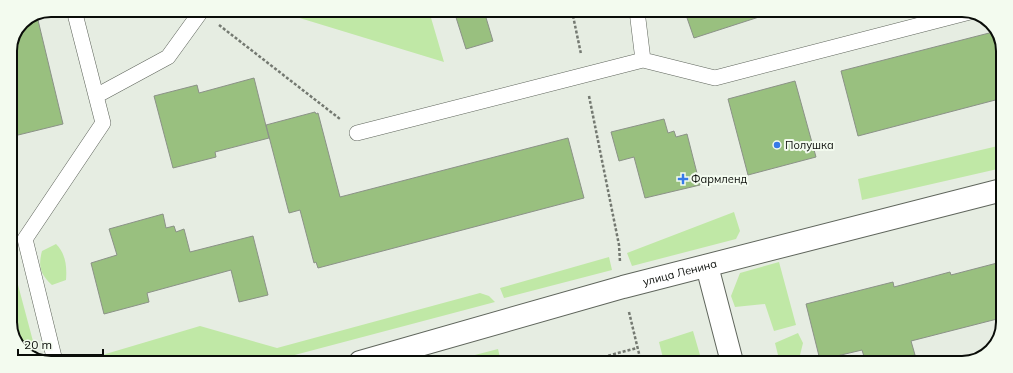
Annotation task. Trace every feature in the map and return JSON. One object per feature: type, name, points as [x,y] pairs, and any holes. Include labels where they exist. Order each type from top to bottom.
[{"type":"street","name":"улица Ленина","points":[[381,356],[623,287],[996,192]]},
{"type":"street","points":[[707,266],[730,356]]},
{"type":"lane","points":[[54,356],[25,239],[102,123],[76,17]]},
{"type":"lane","points":[[96,96],[168,57],[198,17]]},
{"type":"lane","points":[[638,17],[642,60]]},
{"type":"lane","points":[[357,133],[642,60],[715,78],[951,17]]},
{"type":"path","points":[[211,17],[357,133]]},
{"type":"path","points":[[573,17],[619,245],[623,287],[640,356]]},
{"type":"path","points":[[607,356],[638,348]]},
{"type":"green space","points":[[296,17],[431,17],[444,62]]},
{"type":"green space","points":[[996,146],[996,169],[862,200],[858,179]]},
{"type":"green space","points":[[734,212],[740,231],[736,239],[632,266],[627,253]]},
{"type":"green space","points":[[56,244],[64,256],[66,280],[52,285],[41,270],[40,261],[42,251]]},
{"type":"green space","points":[[609,257],[612,270],[504,298],[500,288]]},
{"type":"green space","points":[[779,262],[796,325],[774,331],[765,304],[735,307],[731,296],[740,273]]},
{"type":"green space","points":[[17,281],[36,352],[24,343],[18,329]]},
{"type":"green space","points":[[480,293],[489,296],[495,302],[291,356],[99,356],[200,326],[277,348]]},
{"type":"green space","points":[[693,331],[700,356],[662,356],[659,342]]},
{"type":"green space","points":[[798,333],[803,343],[800,356],[778,356],[775,343]]},
{"type":"green space","points":[[498,349],[500,356],[471,356]]},
{"type":"building","points":[[456,17],[486,17],[493,41],[466,49]]},
{"type":"building","points":[[687,17],[759,17],[694,38]]},
{"type":"building","points":[[38,20],[63,124],[17,135],[18,44],[27,27]]},
{"type":"building","points":[[991,33],[996,49],[996,100],[858,136],[841,71]]},
{"type":"building","points":[[254,78],[269,138],[215,152],[216,157],[173,168],[154,96],[197,85],[199,93]]},
{"type":"building","points":[[795,81],[816,157],[748,175],[728,99]]},
{"type":"building","points":[[315,112],[316,114],[318,113],[340,197],[568,138],[584,198],[318,268],[316,262],[314,263],[300,210],[289,213],[266,125]]},
{"type":"building","points":[[664,119],[668,133],[674,131],[676,137],[687,134],[700,185],[645,198],[634,157],[619,161],[611,132]]},
{"type":"building","points":[[163,214],[166,228],[174,226],[176,232],[184,229],[190,252],[253,236],[268,295],[239,302],[231,270],[147,293],[149,302],[104,314],[91,263],[117,255],[109,229]]},
{"type":"building","points":[[996,263],[996,319],[911,341],[915,355],[911,356],[864,356],[862,350],[837,356],[819,356],[806,304],[893,282],[894,287],[950,272],[951,275]]},
{"type":"place","name":"Полушка","points":[[777,145]]},
{"type":"place","name":"Фармленд","points":[[683,179]]}]
